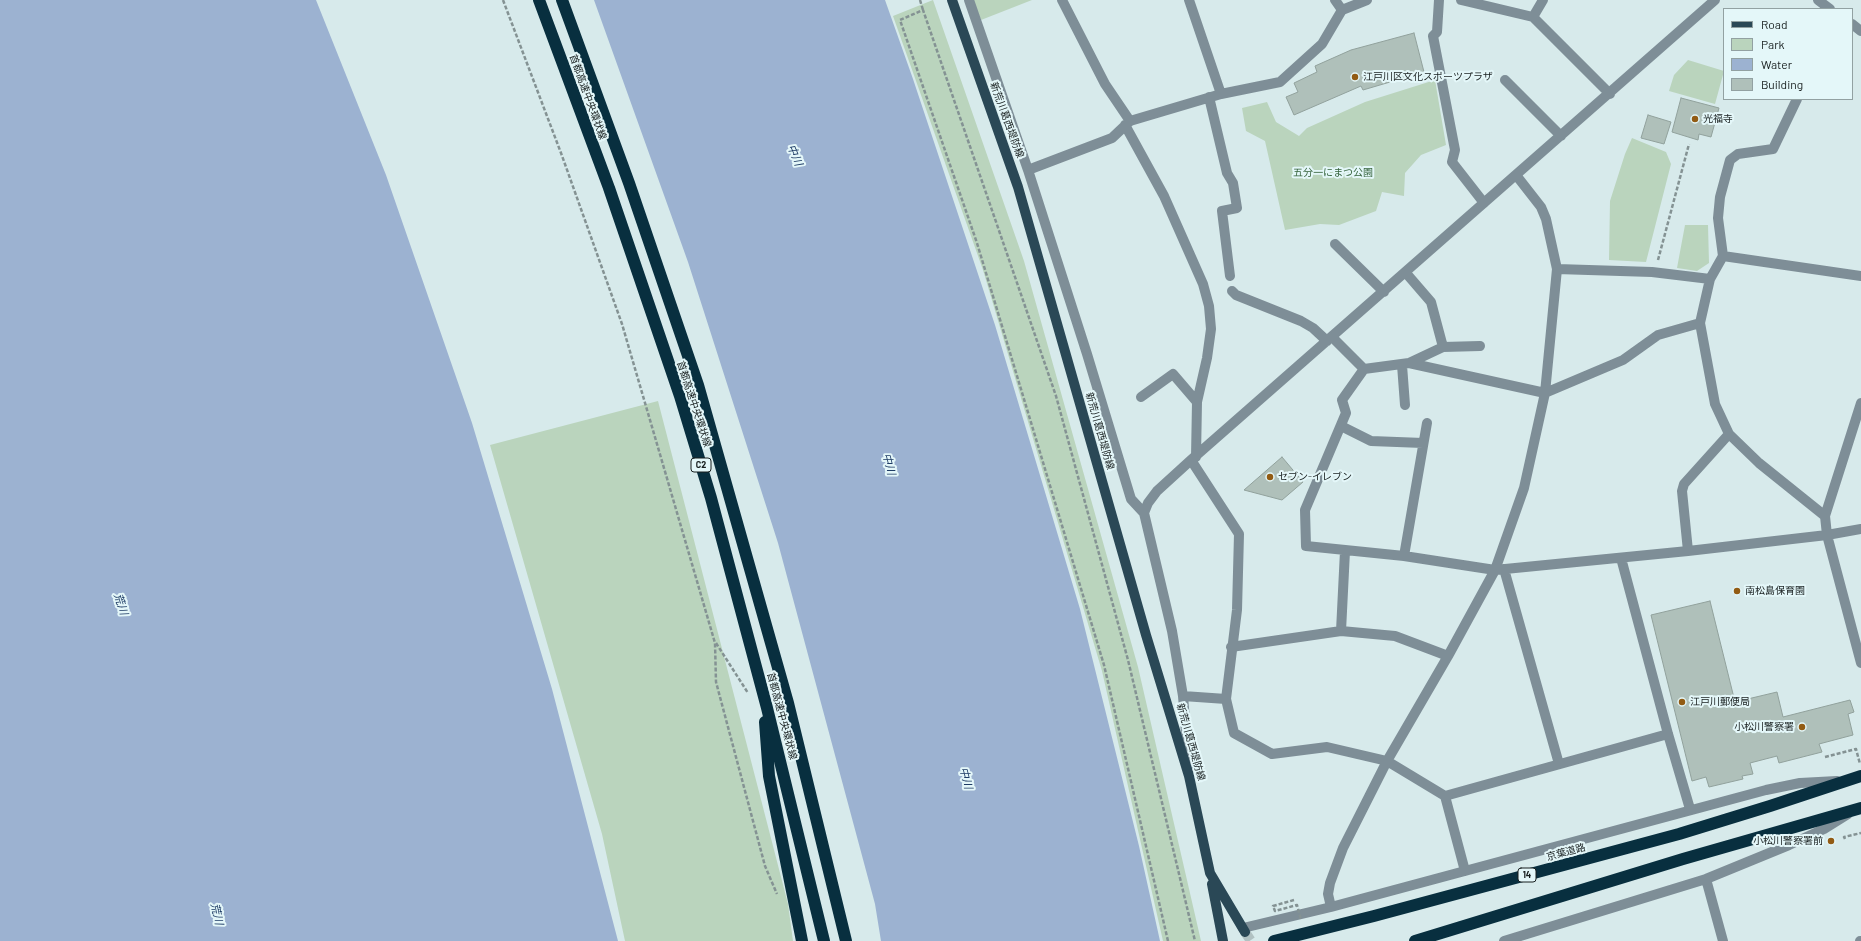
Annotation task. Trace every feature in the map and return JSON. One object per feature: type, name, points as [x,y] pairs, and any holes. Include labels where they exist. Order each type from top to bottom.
[{"type":"highway","name":"首都高速中央環状線","points":[[539,0],[609,188],[680,396],[711,498],[763,692],[824,941]]},
{"type":"highway","name":"首都高速中央環状線","points":[[562,0],[621,160],[698,385],[788,703],[846,941]]},
{"type":"highway","points":[[763,692],[769,776],[802,941]]},
{"type":"highway","name":"京葉道路","points":[[1274,941],[1374,916],[1679,834],[1861,776]]},
{"type":"highway","points":[[1415,941],[1737,843],[1858,809]]},
{"type":"highway","points":[[840,912],[853,941]]},
{"type":"main road","name":"新荒川葛西堤防線","points":[[952,0],[1018,187],[1146,634],[1189,776],[1223,941]]},
{"type":"main road","name":"新荒川葛西堤防線","points":[[1210,874],[1244,930]]},
{"type":"street","points":[[969,0],[1028,170],[1087,354],[1131,499],[1144,513],[1172,631],[1184,696],[1189,776]]},
{"type":"street","points":[[1062,0],[1105,84],[1128,123],[1164,196],[1203,284],[1209,306],[1210,336],[1207,358],[1197,402],[1193,458],[1239,534],[1237,610],[1231,647],[1226,699],[1234,733],[1272,754],[1327,747],[1387,761],[1446,796],[1465,871]]},
{"type":"street","points":[[1189,0],[1221,94]]},
{"type":"street","points":[[1335,0],[1342,10]]},
{"type":"street","points":[[1028,170],[1112,138],[1128,123],[1209,97],[1280,82],[1322,44],[1342,10],[1367,0]]},
{"type":"street","points":[[1439,0],[1437,32],[1433,36],[1455,150],[1452,162],[1484,204]]},
{"type":"street","points":[[1461,0],[1479,2],[1533,17],[1610,94]]},
{"type":"street","points":[[1533,17],[1543,0]]},
{"type":"street","points":[[1144,513],[1148,503],[1157,492],[1193,458],[1406,273],[1715,0]]},
{"type":"street","points":[[1818,0],[1829,8]]},
{"type":"street","points":[[1853,25],[1861,31]]},
{"type":"street","points":[[1505,80],[1561,136]]},
{"type":"street","points":[[1209,97],[1226,173],[1233,183],[1237,208],[1222,211],[1230,276]]},
{"type":"street","points":[[1797,100],[1773,149],[1738,154],[1730,160],[1720,197],[1718,218],[1723,256],[1710,279],[1700,323],[1715,404],[1729,434],[1759,463],[1825,516]]},
{"type":"street","points":[[1331,907],[1328,894],[1330,883],[1343,848],[1387,761],[1499,569],[1524,488],[1545,393],[1557,269],[1546,219],[1541,207],[1516,175]]},
{"type":"street","points":[[1335,244],[1384,292]]},
{"type":"street","points":[[1723,256],[1861,276]]},
{"type":"street","points":[[1557,269],[1652,272],[1710,279]]},
{"type":"street","points":[[1406,273],[1431,302],[1443,347]]},
{"type":"street","points":[[1232,290],[1236,295],[1301,321],[1313,328],[1330,339],[1364,369]]},
{"type":"street","points":[[1406,364],[1545,393],[1623,360],[1658,335],[1700,323]]},
{"type":"street","points":[[1480,346],[1443,347],[1406,364],[1364,369],[1342,400],[1346,413],[1305,510],[1306,546],[1345,552],[1404,556],[1499,569],[1688,551],[1827,535],[1861,529]]},
{"type":"street","points":[[1405,406],[1406,364]]},
{"type":"street","points":[[1141,397],[1173,374],[1197,402]]},
{"type":"street","points":[[1861,403],[1825,516],[1827,535],[1861,663]]},
{"type":"street","points":[[1404,556],[1427,423]]},
{"type":"street","points":[[1341,426],[1370,441],[1423,443]]},
{"type":"street","points":[[1688,551],[1682,491],[1684,484],[1729,434]]},
{"type":"street","points":[[1342,631],[1345,552]]},
{"type":"street","points":[[1621,558],[1668,734],[1690,809]]},
{"type":"street","points":[[1499,569],[1559,764]]},
{"type":"street","points":[[1231,647],[1342,631],[1395,636],[1448,656]]},
{"type":"street","points":[[1184,696],[1226,699]]},
{"type":"street","points":[[1446,796],[1668,734]]},
{"type":"street","points":[[1244,930],[1690,809],[1766,790],[1800,784],[1849,780]]},
{"type":"street","points":[[1504,941],[1706,879],[1810,835],[1858,809]]},
{"type":"street","points":[[1706,879],[1723,941]]},
{"type":"path","points":[[503,0],[561,153],[622,324],[716,643],[716,682],[765,866],[777,895]]},
{"type":"path","points":[[920,0],[1056,396],[1128,660],[1195,941]]},
{"type":"path","points":[[924,10],[900,20],[977,243],[1104,665],[1168,941]]},
{"type":"path","points":[[1657,266],[1689,144]]},
{"type":"path","points":[[1825,757],[1856,749],[1861,770]]},
{"type":"path","points":[[1845,838],[1861,833]]},
{"type":"path","points":[[1294,900],[1273,906],[1275,911],[1297,904],[1301,920]]},
{"type":"green space","points":[[933,0],[1024,261],[1138,667],[1201,941],[1163,941],[1102,671],[983,270],[893,16]]},
{"type":"green space","points":[[973,0],[1032,0],[981,20]]},
{"type":"green space","points":[[1688,60],[1723,71],[1715,104],[1669,91],[1674,75]]},
{"type":"green space","name":"五分一にまつ公園","points":[[1435,80],[1446,145],[1421,155],[1405,173],[1404,196],[1382,192],[1376,211],[1339,225],[1320,224],[1285,230],[1265,141],[1246,131],[1242,108],[1267,102],[1276,122],[1299,136],[1307,128],[1365,102]]},
{"type":"green space","points":[[1632,138],[1666,152],[1671,164],[1646,262],[1609,260],[1610,201],[1625,154]]},
{"type":"green space","points":[[1685,225],[1708,225],[1709,263],[1697,271],[1677,268]]},
{"type":"green space","points":[[658,401],[788,904],[793,941],[625,941],[602,834],[490,445]]},
{"type":"water","name":"荒川","points":[[0,0],[316,0],[386,175],[472,423],[552,689],[618,941],[0,941]]},
{"type":"water","name":"中川","points":[[594,0],[885,0],[995,325],[1080,609],[1139,846],[1160,941],[881,941],[875,904],[778,543],[688,262]]},
{"type":"building","name":"江戸川区文化スポーツプラザ","points":[[1414,33],[1424,72],[1363,90],[1361,86],[1294,115],[1286,97],[1298,92],[1294,83],[1317,72],[1315,66],[1351,50]]},
{"type":"building","points":[[1681,98],[1719,108],[1711,137],[1699,134],[1698,140],[1672,132]]},
{"type":"building","points":[[1648,115],[1671,122],[1664,144],[1641,138]]},
{"type":"building","points":[[1282,457],[1303,482],[1282,500],[1244,490]]},
{"type":"building","points":[[1710,601],[1735,702],[1777,692],[1783,717],[1850,700],[1854,712],[1848,714],[1853,735],[1819,744],[1822,752],[1779,763],[1777,756],[1750,763],[1753,774],[1742,776],[1743,779],[1709,787],[1706,777],[1692,781],[1651,615]]},
{"type":"tunnel","points":[[1245,932],[1251,941]]},
{"type":"place","name":"江戸川区文化スポーツプラザ","points":[[1355,77]]},
{"type":"place","name":"光福寺","points":[[1695,119]]},
{"type":"place","name":"セブン-イレブン","points":[[1270,477]]},
{"type":"place","name":"南松島保育園","points":[[1737,591]]},
{"type":"place","name":"江戸川郵便局","points":[[1682,702]]},
{"type":"place","name":"小松川警察署","points":[[1802,727]]},
{"type":"place","name":"小松川警察署前","points":[[1831,841]]}]
